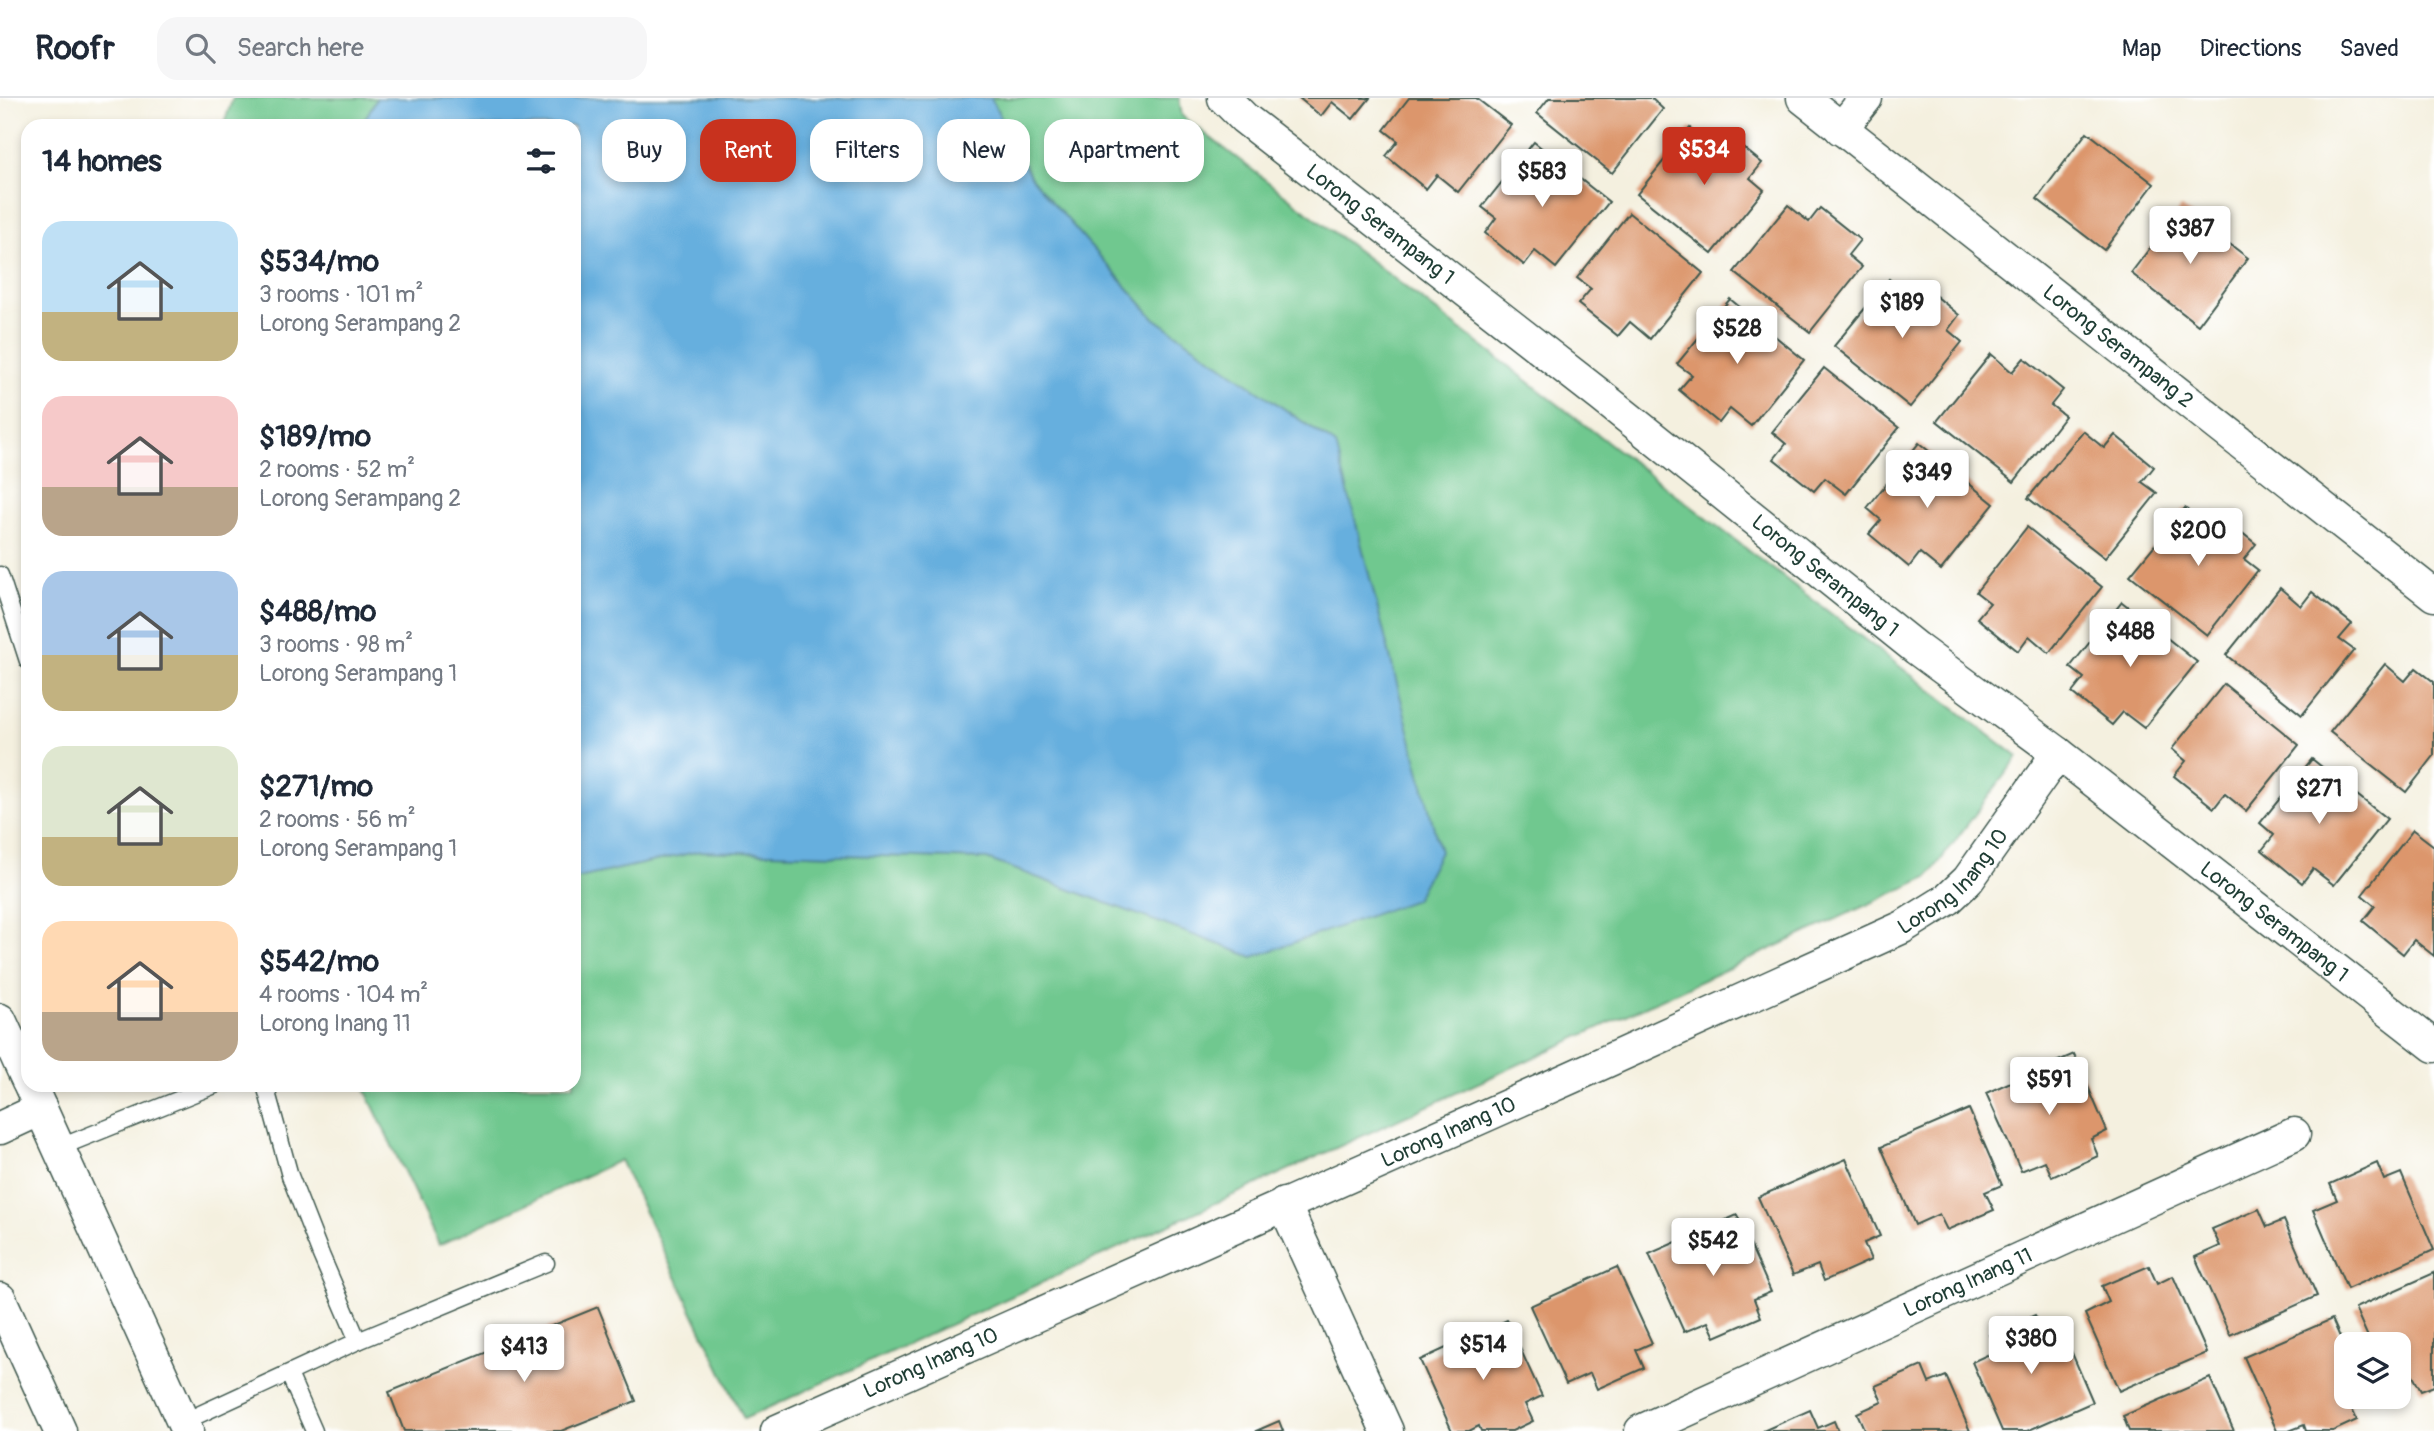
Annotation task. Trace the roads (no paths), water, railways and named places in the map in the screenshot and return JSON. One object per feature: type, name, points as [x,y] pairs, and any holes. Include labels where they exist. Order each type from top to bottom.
[{"type":"street","name":"Lorong Serampang 1","points":[[1224,98],[1244,118],[1601,396],[1917,649],[2058,754],[2434,1046]]},
{"type":"street","name":"Lorong Serampang 2","points":[[1803,98],[2434,595]]},
{"type":"street","points":[[1841,129],[1866,98]]},
{"type":"street","name":"Lorong Inang 10","points":[[777,1431],[1572,1077],[1928,914],[1968,880],[2058,754]]},
{"type":"street","points":[[0,1020],[21,1066]]},
{"type":"street","points":[[0,1128],[33,1092],[185,1426]]},
{"type":"street","name":"Lorong Inang 11","points":[[1641,1431],[2294,1134]]},
{"type":"street","points":[[1284,1204],[1387,1431]]},
{"type":"street","points":[[0,1299],[60,1431]]},
{"type":"lane","points":[[0,575],[21,640]]},
{"type":"lane","points":[[58,1148],[198,1092]]},
{"type":"lane","points":[[267,1092],[290,1177],[358,1341]]},
{"type":"lane","points":[[185,1426],[358,1341],[546,1263]]},
{"type":"lane","points":[[289,1374],[314,1431]]},
{"type":"water","points":[[377,98],[991,98],[1002,119],[937,119],[937,182],[1030,182],[1030,176],[1154,318],[1336,445],[1440,852],[1415,900],[1253,957],[987,859],[700,851],[581,877],[581,119],[365,119]]}]
